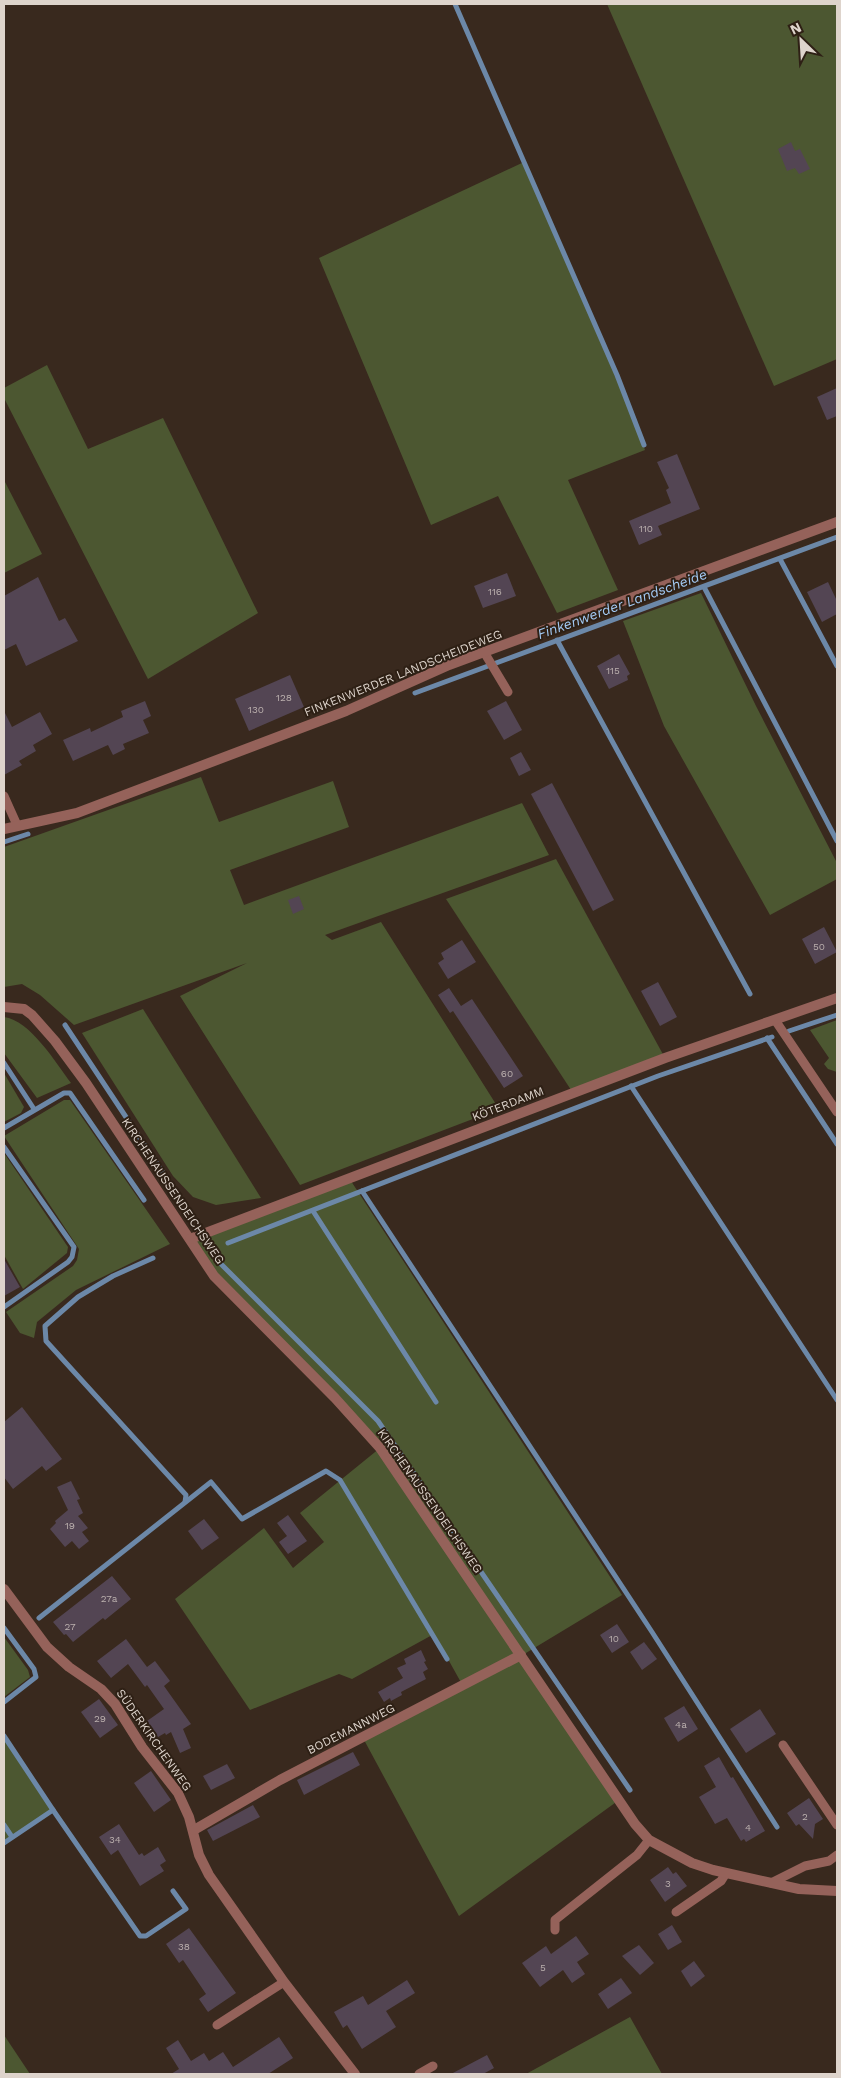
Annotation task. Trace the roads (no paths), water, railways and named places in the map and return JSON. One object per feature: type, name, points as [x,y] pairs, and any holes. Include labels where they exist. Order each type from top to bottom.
[{"type":"street","name":"FINKENWERDER LANDSCHEIDEWEG","points":[[4,829],[77,813],[346,711],[449,664],[485,655],[837,522]]},
{"type":"street","name":"KÖTERDAMM","points":[[190,1239],[665,1058],[837,998]]},
{"type":"street","name":"KIRCHENAUSSENDEICHSWEG","points":[[4,1007],[24,1009],[32,1015],[55,1041],[86,1083],[214,1276],[336,1398],[380,1448],[635,1824],[649,1840],[692,1863],[726,1873],[799,1889],[837,1891]]},
{"type":"street","name":"SÜDERKIRCHENWEG","points":[[4,1589],[47,1647],[108,1695],[142,1747],[178,1793],[194,1830],[199,1855],[209,1875],[284,1982],[355,2074]]},
{"type":"street","name":"BODEMANNWEG","points":[[194,1830],[280,1780],[521,1656]]},
{"type":"lane","points":[[485,655],[508,692]]},
{"type":"lane","points":[[4,796],[17,825]]},
{"type":"lane","points":[[775,1020],[837,1112]]},
{"type":"lane","points":[[783,1745],[837,1825]]},
{"type":"lane","points":[[555,1930],[555,1920],[637,1855],[649,1840]]},
{"type":"lane","points":[[771,1883],[805,1866],[828,1861],[837,1855]]},
{"type":"lane","points":[[676,1912],[721,1881],[726,1873]]},
{"type":"lane","points":[[218,2025],[284,1982]]},
{"type":"lane","points":[[419,2074],[433,2066]]},
{"type":"waterway","points":[[455,4],[617,375],[644,445]]},
{"type":"waterway","name":"Finkenwerder Landscheide","points":[[415,693],[837,537]]},
{"type":"waterway","points":[[780,559],[837,666]]},
{"type":"waterway","points":[[704,587],[837,841]]},
{"type":"waterway","points":[[557,640],[750,994]]},
{"type":"waterway","name":"Finkenwerder Landscheide","points":[[4,842],[28,834]]},
{"type":"waterway","points":[[789,1031],[837,1015]]},
{"type":"waterway","points":[[65,1025],[167,1179]]},
{"type":"waterway","points":[[228,1243],[658,1076],[772,1037]]},
{"type":"waterway","points":[[767,1038],[837,1144]]},
{"type":"waterway","points":[[4,1063],[34,1109]]},
{"type":"waterway","points":[[631,1086],[837,1400]]},
{"type":"waterway","points":[[4,1128],[64,1093],[70,1093],[144,1200]]},
{"type":"waterway","points":[[4,1147],[74,1247],[72,1257],[68,1262],[4,1307]]},
{"type":"waterway","points":[[362,1191],[652,1632],[777,1827]]},
{"type":"waterway","points":[[313,1211],[436,1402]]},
{"type":"waterway","points":[[153,1258],[113,1276],[78,1297],[45,1326],[46,1341],[186,1495],[185,1502]]},
{"type":"waterway","points":[[220,1263],[378,1421],[630,1790]]},
{"type":"waterway","points":[[39,1618],[211,1482],[242,1519],[326,1471],[340,1480],[447,1659]]},
{"type":"waterway","points":[[4,1628],[34,1669],[36,1677],[4,1702]]},
{"type":"waterway","points":[[4,1736],[53,1810]]},
{"type":"waterway","points":[[4,1843],[53,1810],[140,1936],[146,1936],[186,1909],[173,1891]]},
{"type":"waterway","points":[[4,1825],[12,1837]]}]
